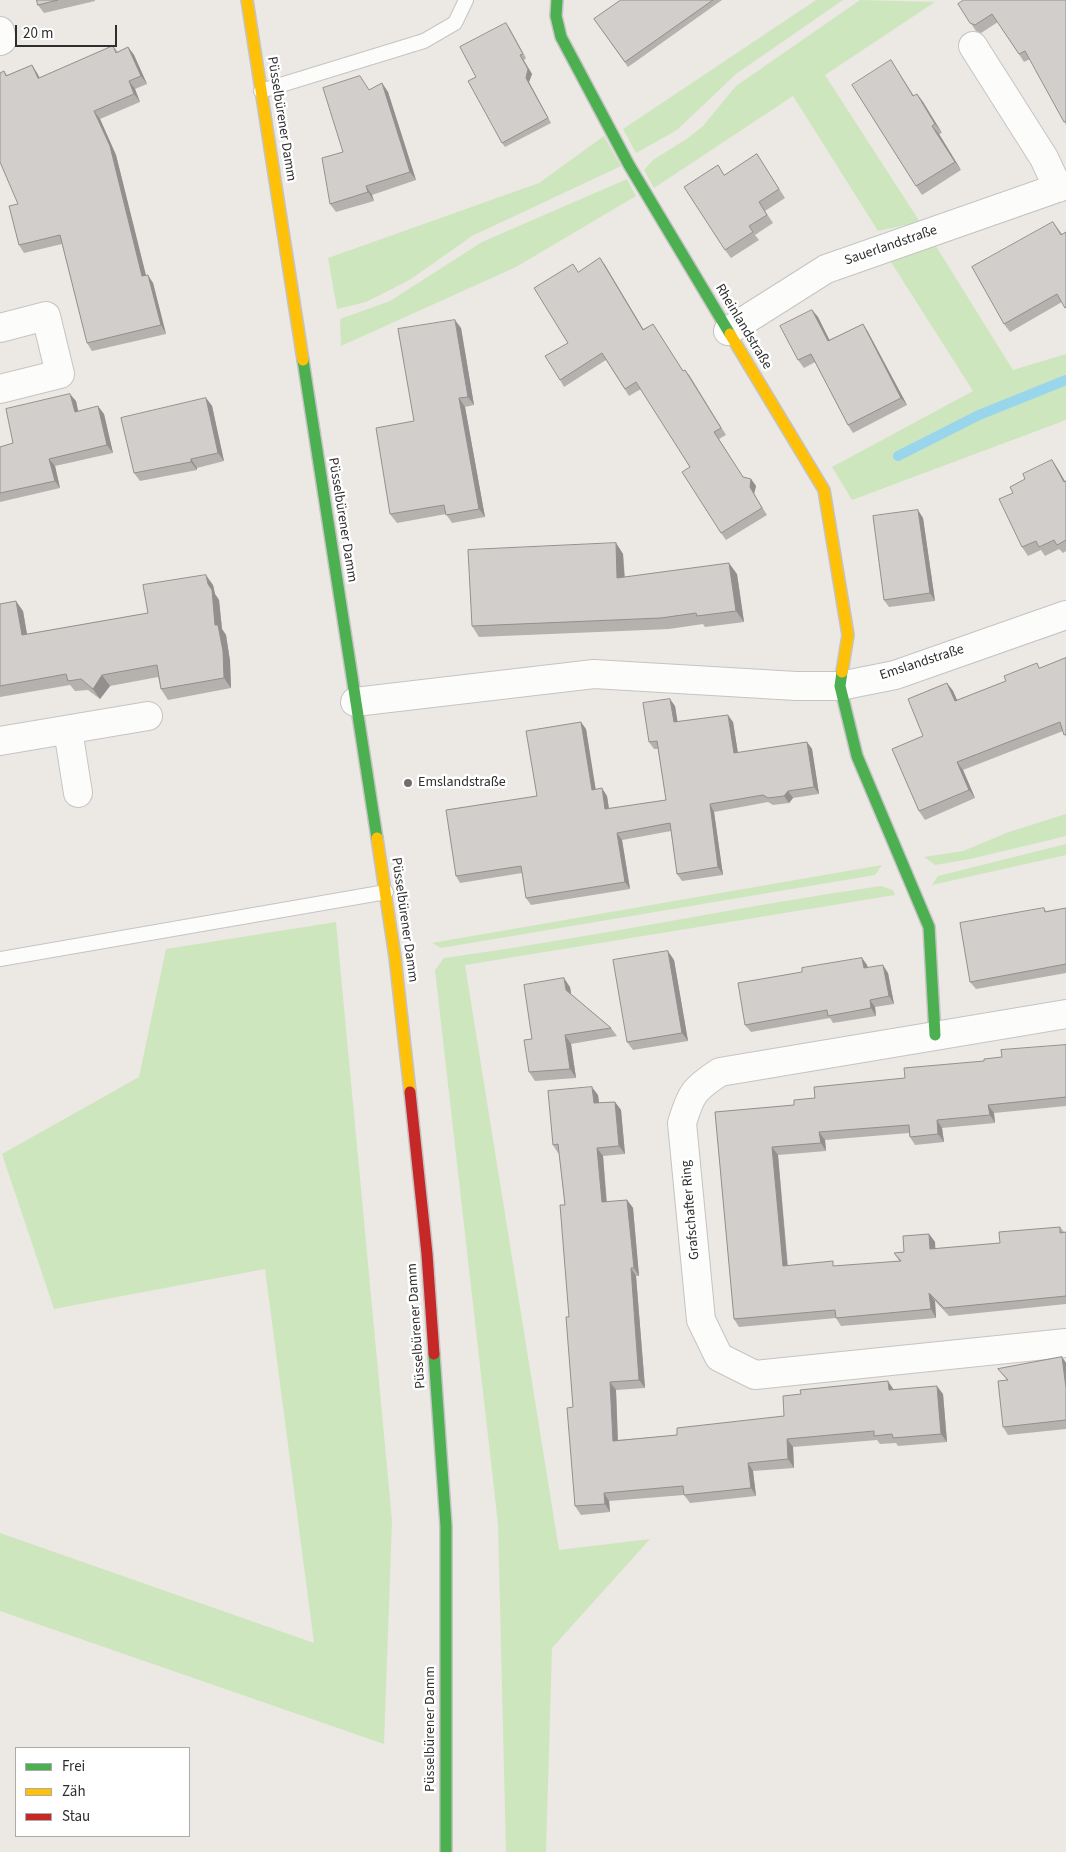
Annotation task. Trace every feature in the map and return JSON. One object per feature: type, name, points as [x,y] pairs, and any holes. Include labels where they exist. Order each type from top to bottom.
[{"type":"main road","name":"Püsselbürener Damm","points":[[247,0],[386,892],[427,1254],[446,1526],[446,1852]]},
{"type":"main road","name":"Rheinlandstraße","points":[[557,0],[556,16],[561,37],[629,165],[824,490],[848,635],[840,686]]},
{"type":"main road","points":[[840,686],[857,756],[928,927],[935,1034]]},
{"type":"street","points":[[0,31],[2,40],[0,41]]},
{"type":"street","points":[[973,46],[1062,186]]},
{"type":"street","name":"Sauerlandstraße","points":[[728,331],[826,269],[1062,186]]},
{"type":"street","points":[[0,328],[46,316],[60,374],[0,388]]},
{"type":"street","name":"Emslandstraße","points":[[355,702],[594,674],[796,686],[840,686],[895,674],[1066,615]]},
{"type":"street","points":[[0,741],[148,716]]},
{"type":"street","points":[[68,730],[78,793]]},
{"type":"street","name":"Grafschafter Ring","points":[[1066,1014],[935,1034],[720,1072],[698,1088],[689,1099],[682,1123],[701,1320],[719,1357],[755,1375],[1066,1343]]},
{"type":"lane","points":[[261,91],[424,41],[455,22],[466,0]]},
{"type":"lane","points":[[0,959],[386,892]]},
{"type":"green space","points":[[816,0],[843,0],[736,74],[677,130],[636,153],[623,129]]},
{"type":"green space","points":[[860,0],[935,2],[825,75],[920,222],[878,231],[793,96],[654,188],[644,170],[653,160],[703,126],[736,86]]},
{"type":"green space","points":[[604,136],[621,166],[472,236],[411,279],[388,291],[366,302],[337,309],[328,258],[539,183]]},
{"type":"green space","points":[[627,179],[636,196],[516,267],[341,346],[340,319],[390,301],[482,242]]},
{"type":"green space","points":[[934,243],[1013,370],[1066,354],[1066,420],[852,500],[832,467],[973,391],[889,259]]},
{"type":"green space","points":[[1066,814],[1066,836],[970,859],[935,865],[924,857],[963,851],[1009,832]]},
{"type":"green space","points":[[1066,844],[1066,855],[932,885],[938,876]]},
{"type":"green space","points":[[882,865],[875,875],[441,948],[432,943]]},
{"type":"green space","points":[[881,886],[893,890],[895,895],[465,965],[559,1550],[650,1539],[552,1648],[546,1852],[506,1852],[498,1524],[435,970],[444,958]]},
{"type":"green space","points":[[336,922],[392,1520],[384,1744],[0,1611],[0,1533],[314,1643],[265,1269],[54,1309],[2,1154],[139,1077],[166,949]]},
{"type":"building","points":[[37,0],[58,0],[38,5]]},
{"type":"building","points":[[621,0],[713,0],[625,62],[594,19]]},
{"type":"building","points":[[964,0],[1066,0],[1066,121],[1064,122],[1025,51],[1019,54],[992,14],[975,25],[970,23],[958,4]]},
{"type":"building","points":[[506,23],[523,54],[520,55],[528,69],[526,78],[548,118],[502,143],[468,81],[476,77],[460,47]]},
{"type":"building","points":[[113,46],[116,53],[128,47],[141,76],[129,81],[134,94],[94,111],[110,146],[142,276],[148,275],[161,325],[87,343],[60,235],[19,245],[9,206],[18,204],[0,162],[0,73],[4,71],[6,76],[32,65],[38,78]]},
{"type":"building","points":[[891,60],[913,96],[917,94],[935,124],[932,126],[955,162],[916,186],[852,85]]},
{"type":"building","points":[[360,76],[369,90],[382,83],[410,172],[366,186],[368,192],[330,204],[322,158],[343,152],[323,88]]},
{"type":"building","points":[[757,154],[779,189],[759,202],[767,215],[749,226],[753,232],[725,250],[684,187],[718,165],[724,175]]},
{"type":"building","points":[[1053,222],[1061,235],[1066,232],[1066,307],[1057,294],[1004,324],[972,267]]},
{"type":"building","points":[[600,258],[643,330],[653,324],[683,371],[685,370],[721,428],[714,432],[743,477],[751,479],[750,487],[762,508],[721,533],[682,472],[690,467],[636,382],[625,389],[602,353],[560,380],[545,356],[568,343],[534,288],[573,264],[578,272]]},
{"type":"building","points":[[812,310],[828,341],[863,324],[901,398],[848,425],[811,354],[798,360],[780,326]]},
{"type":"building","points":[[455,320],[468,397],[459,398],[479,509],[446,515],[444,505],[390,514],[376,428],[414,421],[398,329]]},
{"type":"building","points":[[70,394],[75,412],[98,406],[107,445],[49,459],[55,481],[0,493],[0,447],[13,443],[6,409]]},
{"type":"building","points":[[206,398],[218,453],[191,459],[191,462],[134,473],[121,418]]},
{"type":"building","points":[[1052,460],[1064,482],[1066,481],[1066,540],[1057,545],[1054,540],[1039,547],[1036,541],[1022,547],[999,499],[1013,493],[1010,487],[1025,479],[1023,474]]},
{"type":"building","points":[[918,510],[930,593],[884,600],[873,516]]},
{"type":"building","points":[[616,543],[617,578],[729,563],[736,611],[697,616],[696,613],[661,618],[472,626],[468,550]]},
{"type":"building","points":[[206,575],[212,590],[215,625],[218,625],[223,651],[224,678],[161,689],[157,665],[102,675],[93,689],[81,679],[68,681],[66,674],[0,686],[0,604],[16,601],[22,635],[148,613],[143,585]]},
{"type":"building","points":[[1066,658],[1066,734],[1064,735],[1060,722],[957,762],[969,790],[919,811],[892,749],[923,736],[908,699],[947,683],[955,701],[1006,681],[1004,676],[1037,663],[1039,668]]},
{"type":"building","points":[[670,699],[674,722],[728,715],[734,753],[807,742],[814,787],[788,791],[784,796],[768,798],[763,795],[710,804],[718,867],[677,874],[670,823],[617,833],[625,882],[526,898],[521,866],[456,876],[446,810],[537,796],[526,731],[581,722],[592,790],[602,788],[605,809],[666,800],[657,741],[649,742],[643,703]]},
{"type":"building","points":[[1044,908],[1045,912],[1066,908],[1066,964],[970,982],[960,923]]},
{"type":"building","points":[[668,951],[682,1033],[627,1042],[613,960]]},
{"type":"building","points":[[862,958],[864,968],[883,965],[889,996],[870,1000],[871,1008],[828,1016],[827,1010],[745,1025],[738,983],[802,972],[802,968]]},
{"type":"building","points":[[564,978],[566,990],[611,1028],[565,1035],[570,1069],[529,1072],[524,1040],[532,1039],[524,985]]},
{"type":"building","points":[[1066,1045],[1066,1097],[988,1105],[990,1115],[937,1120],[938,1134],[910,1137],[909,1125],[819,1132],[821,1143],[772,1147],[783,1266],[833,1261],[833,1266],[901,1261],[894,1253],[904,1252],[903,1236],[929,1234],[930,1249],[1000,1243],[999,1232],[1060,1227],[1060,1233],[1066,1232],[1066,1296],[944,1308],[929,1293],[931,1309],[836,1318],[835,1310],[734,1319],[715,1112],[794,1105],[794,1100],[815,1098],[814,1087],[905,1078],[904,1068],[984,1061],[984,1059],[1002,1057],[1001,1050]]},
{"type":"building","points":[[592,1087],[594,1103],[615,1102],[619,1146],[597,1148],[602,1202],[627,1200],[634,1268],[631,1268],[639,1380],[610,1382],[613,1441],[677,1435],[677,1428],[784,1416],[783,1396],[801,1394],[800,1390],[888,1381],[889,1390],[937,1386],[941,1434],[893,1438],[892,1434],[874,1436],[874,1431],[787,1439],[788,1459],[748,1463],[751,1488],[684,1495],[683,1486],[604,1493],[605,1504],[575,1506],[567,1408],[573,1407],[566,1317],[569,1317],[560,1205],[565,1205],[558,1144],[553,1145],[548,1091]]},
{"type":"building","points":[[1062,1357],[1066,1388],[1066,1420],[1003,1427],[998,1381],[1008,1380],[998,1369]]},
{"type":"waterway","points":[[898,456],[979,415],[1066,380]]},
{"type":"traffic: fast","points":[[557,0],[556,16],[561,37],[629,165],[730,334]]},
{"type":"traffic: fast","points":[[303,360],[377,838]]},
{"type":"traffic: fast","points":[[842,672],[840,686],[857,756],[929,927],[935,1035]]},
{"type":"traffic: fast","points":[[434,1354],[446,1526],[446,1852]]},
{"type":"traffic: slow","points":[[247,0],[303,360]]},
{"type":"traffic: slow","points":[[730,334],[824,490],[848,635],[842,672]]},
{"type":"traffic: slow","points":[[377,838],[395,957],[410,1092]]},
{"type":"traffic: jam","points":[[410,1092],[427,1254],[434,1354]]},
{"type":"place","name":"Emslandstraße","points":[[408,783]]}]
